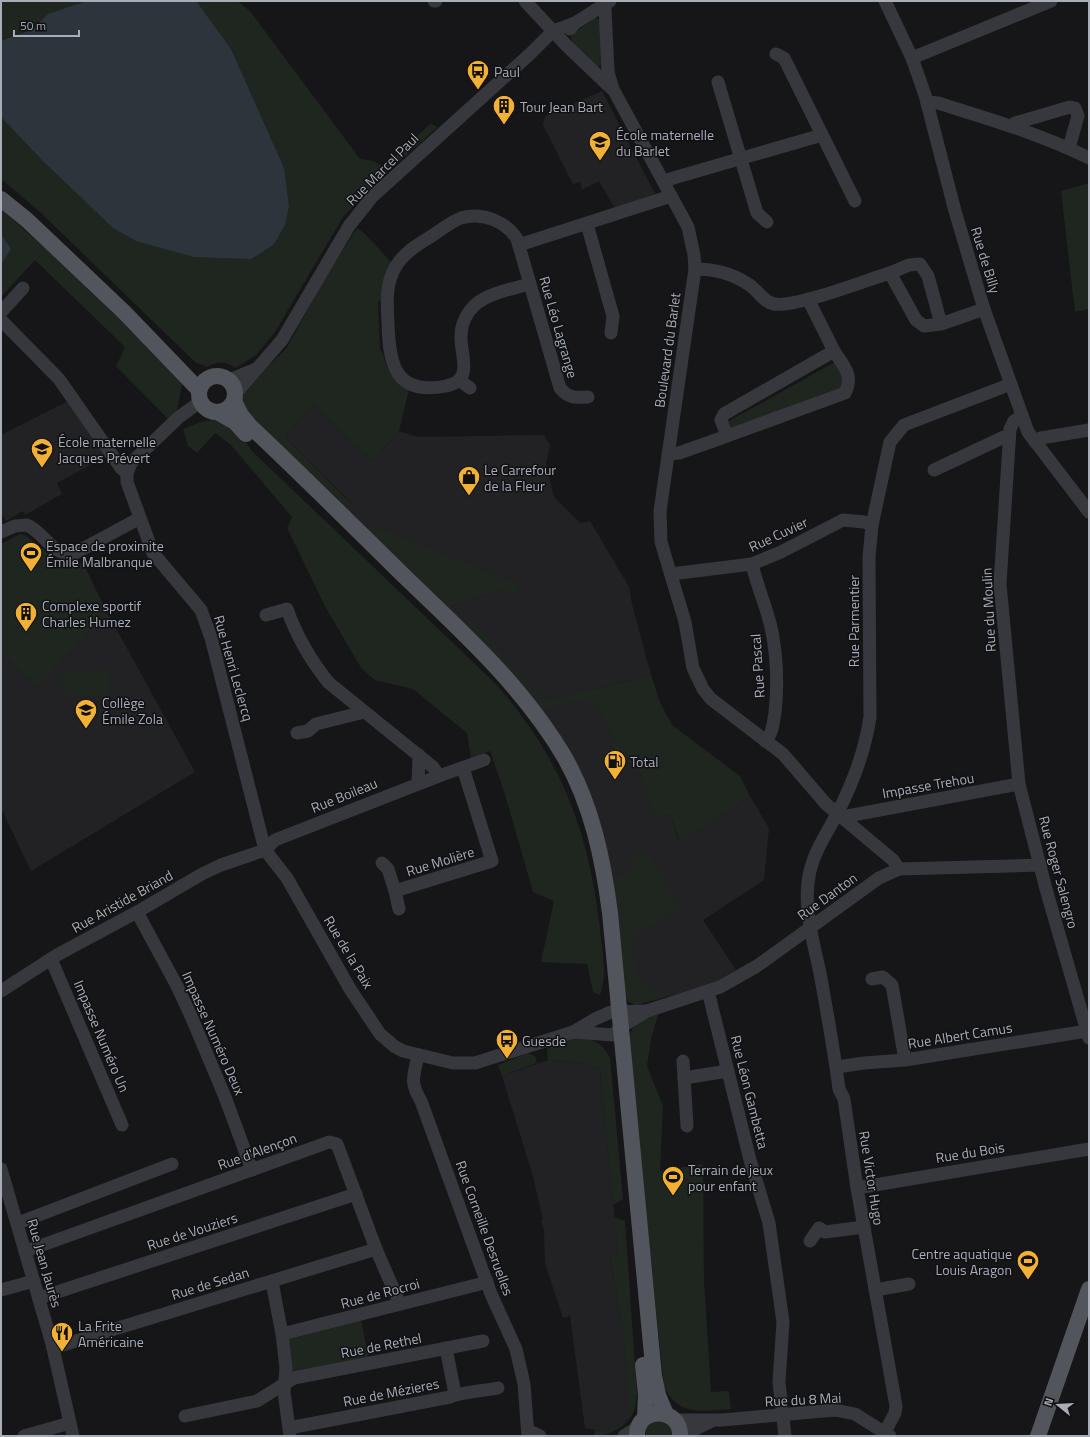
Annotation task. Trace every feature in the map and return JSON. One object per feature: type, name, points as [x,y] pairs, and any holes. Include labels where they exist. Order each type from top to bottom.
[{"type":"main road","points":[[1,199],[27,220],[125,312],[199,396],[208,411],[219,413],[241,428],[486,669],[528,719],[556,763],[573,798],[583,826],[598,893],[615,1012],[654,1376],[658,1395],[679,1428],[681,1436]]},
{"type":"main road","points":[[125,312],[148,328],[185,362],[208,378]]},
{"type":"main road","points":[[199,396],[204,381],[208,378],[219,376],[232,392],[241,415],[250,426],[492,662],[535,711],[565,759],[590,816],[604,870],[610,913],[615,1012]]},
{"type":"main road","points":[[219,413],[228,409],[232,392]]},
{"type":"main road","points":[[617,1031],[646,1395],[640,1427]]},
{"type":"main road","points":[[1038,1436],[1089,1289]]},
{"type":"main road","points":[[1047,1436],[1089,1314]]},
{"type":"main road","points":[[640,1427],[655,1413],[671,1417]]},
{"type":"street","name":"Boulevard du Barlet","points":[[525,1],[557,35],[604,75],[688,227],[695,269],[668,454],[659,528],[661,542],[685,622],[694,672],[703,689],[711,699],[786,757],[826,804],[893,860],[899,869]]},
{"type":"street","name":"Rue de Billy","points":[[885,1],[912,58],[927,102],[954,210],[984,309],[1028,432],[1089,512]]},
{"type":"street","points":[[912,58],[1051,1]]},
{"type":"street","points":[[557,35],[606,2]]},
{"type":"street","points":[[604,75],[606,2]]},
{"type":"street","name":"Rue Marcel Paul","points":[[232,392],[273,353],[345,232],[372,197],[530,54],[557,35]]},
{"type":"street","points":[[776,54],[784,58],[855,201]]},
{"type":"street","points":[[718,82],[757,213],[767,222]]},
{"type":"street","points":[[927,102],[938,103],[1013,127],[1069,148],[1089,158]]},
{"type":"street","points":[[1013,127],[1015,123],[1070,107],[1075,108],[1078,116],[1069,148]]},
{"type":"street","points":[[663,181],[822,135]]},
{"type":"street","points":[[519,245],[671,196]]},
{"type":"street","name":"Rue Léo Lagrange","points":[[459,380],[446,386],[423,387],[410,383],[397,373],[392,366],[388,351],[387,292],[396,266],[409,251],[454,222],[467,217],[483,217],[498,222],[512,232],[519,245],[560,388],[570,396],[577,398],[588,397]]},
{"type":"street","points":[[587,224],[613,316],[611,333]]},
{"type":"street","points":[[695,269],[732,275],[749,284],[761,296],[773,304],[789,304],[890,273],[909,265],[920,264],[928,276],[941,324]]},
{"type":"street","points":[[890,273],[916,320],[924,326],[941,324],[984,309]]},
{"type":"street","points":[[470,388],[459,380],[464,371],[465,364],[461,334],[465,318],[479,302],[491,295],[530,284]]},
{"type":"street","points":[[1,312],[23,288]]},
{"type":"street","points":[[668,454],[679,453],[845,394],[849,385],[849,375],[834,351],[808,299]]},
{"type":"street","points":[[1,320],[59,379],[121,468],[127,472],[131,463],[189,408],[199,396]]},
{"type":"street","points":[[727,436],[721,420],[724,414],[834,351]]},
{"type":"street","name":"Rue Parmentier","points":[[810,927],[808,882],[810,870],[819,846],[840,816],[867,738],[870,716],[869,557],[872,525],[890,442],[897,431],[904,424],[1011,384]]},
{"type":"street","name":"Rue du Moulin","points":[[1019,784],[1000,584],[1009,436],[1010,429],[1014,421],[1022,416]]},
{"type":"street","points":[[1035,442],[1041,438],[1089,430]]},
{"type":"street","points":[[934,470],[1009,436]]},
{"type":"street","name":"Rue Henri Leclercq","points":[[127,472],[127,482],[157,559],[181,583],[201,610],[211,638],[265,850]]},
{"type":"street","points":[[1,532],[15,526],[26,525],[31,527],[55,549],[64,554],[70,554],[75,553],[140,518]]},
{"type":"street","name":"Rue Cuvier","points":[[671,574],[752,564],[781,552],[843,520],[872,525]]},
{"type":"street","name":"Rue Pascal","points":[[752,564],[771,627],[776,657],[776,699],[772,731],[769,738],[765,741]]},
{"type":"street","points":[[266,615],[287,609],[300,641],[314,666],[329,683],[433,766],[439,776],[484,760]]},
{"type":"street","points":[[296,733],[308,731],[316,724],[364,712]]},
{"type":"street","points":[[418,754],[418,784]]},
{"type":"street","name":"Rue Molière","points":[[395,891],[492,861],[463,768]]},
{"type":"street","name":"Rue Boileau","points":[[265,850],[275,840],[439,776]]},
{"type":"street","name":"Impasse Trehou","points":[[840,816],[1019,784]]},
{"type":"street","name":"Rue Roger Salengro","points":[[1019,784],[1088,1034]]},
{"type":"street","name":"Rue Aristide Briand","points":[[1,991],[51,959],[214,868],[265,850]]},
{"type":"street","name":"Rue de la Paix","points":[[265,850],[286,878],[350,989],[380,1034],[394,1046],[418,1055],[453,1063],[475,1063],[573,1032]]},
{"type":"street","name":"Rue Molière","points":[[382,863],[388,869],[399,909]]},
{"type":"street","name":"Rue Danton","points":[[617,1031],[647,1011],[720,987],[757,966],[879,878],[899,869],[1041,865]]},
{"type":"street","name":"Impasse Numéro Deux","points":[[137,912],[177,986],[191,1016],[225,1097],[252,1170]]},
{"type":"street","name":"Rue Victor Hugo","points":[[810,927],[837,1067],[839,1089],[844,1099],[857,1188],[896,1406],[887,1434]]},
{"type":"street","name":"Impasse Numéro Un","points":[[51,959],[122,1125]]},
{"type":"street","points":[[872,979],[883,977],[892,985],[905,1060]]},
{"type":"street","name":"Rue Léon Gambetta","points":[[708,991],[750,1160],[769,1223],[783,1322],[779,1382],[786,1436]]},
{"type":"street","name":"Rue Danton","points":[[615,1012],[647,1011]]},
{"type":"street","points":[[573,1032],[595,1019],[615,1012]]},
{"type":"street","points":[[573,1032],[617,1031]]},
{"type":"street","name":"Rue Albert Camus","points":[[837,1067],[864,1063],[905,1060],[1088,1034]]},
{"type":"street","name":"Rue Corneille Desruelles","points":[[418,1055],[413,1080],[414,1088],[421,1100],[486,1281],[516,1350],[521,1366],[527,1413],[535,1435]]},
{"type":"street","points":[[683,1061],[687,1126]]},
{"type":"street","points":[[684,1078],[728,1071]]},
{"type":"street","name":"Rue d'Alençon","points":[[26,1251],[329,1142],[333,1142],[337,1144],[376,1249],[400,1304]]},
{"type":"street","name":"Rue du Bois","points":[[857,1188],[1089,1149]]},
{"type":"street","points":[[18,1223],[172,1164]]},
{"type":"street","name":"Rue Jean Jaurès","points":[[1,1169],[4,1193],[18,1223],[53,1348],[72,1430]]},
{"type":"street","name":"Rue de Vouziers","points":[[39,1298],[356,1194]]},
{"type":"street","points":[[810,1241],[819,1228],[825,1232],[864,1227]]},
{"type":"street","name":"Rue de Sedan","points":[[53,1348],[376,1249]]},
{"type":"street","points":[[1,1290],[34,1281]]},
{"type":"street","name":"Rue de Rocroi","points":[[282,1334],[480,1284],[486,1281]]},
{"type":"street","points":[[272,1282],[282,1334],[286,1368],[284,1392],[290,1432]]},
{"type":"street","points":[[875,1290],[909,1284]]},
{"type":"street","name":"Rue de Rethel","points":[[184,1416],[257,1401],[278,1389],[285,1382],[294,1378],[483,1341]]},
{"type":"street","points":[[446,1348],[455,1394]]},
{"type":"street","name":"Rue de Mézieres","points":[[290,1432],[450,1397],[455,1394],[466,1394],[498,1388]]},
{"type":"street","name":"Rue du 8 Mai","points":[[671,1417],[712,1421],[835,1410],[855,1414],[887,1434]]},
{"type":"street","name":"Rue du 8 Mai","points":[[681,1436],[712,1421]]},
{"type":"street","points":[[624,1436],[640,1427]]},
{"type":"street","points":[[24,1436],[72,1430]]},
{"type":"shaded area","points":[[1,1],[237,1],[250,11],[360,159],[373,161],[384,167],[430,124],[438,127],[377,181],[343,217],[275,332],[256,355],[235,368],[228,364],[221,363],[207,367],[195,362],[40,212],[1,179]]},
{"type":"shaded area","points":[[87,1],[196,1],[231,49],[284,168],[289,206],[285,225],[274,244],[251,259],[194,257],[136,241],[113,228],[43,161],[1,117],[1,41],[32,30],[48,14]]},
{"type":"shaded area","points":[[595,17],[601,21],[601,64],[598,67],[572,43],[571,36]]},
{"type":"shaded area","name":"École maternelle du Barlet","points":[[602,91],[655,194],[615,209],[599,181],[582,190],[580,182],[573,184],[543,125],[545,116]]},
{"type":"shaded area","points":[[1089,183],[1089,309],[1075,312],[1061,191]]},
{"type":"shaded area","points":[[1,209],[45,248],[183,380],[177,410],[168,419],[116,366],[125,347],[35,260],[1,297]]},
{"type":"shaded area","points":[[357,228],[364,233],[392,263],[382,299],[378,302],[380,349],[387,367],[393,377],[409,389],[399,431],[373,461],[313,404],[285,437],[352,504],[341,508],[244,413],[240,400],[243,394],[263,371],[286,349],[326,277]]},
{"type":"shaded area","points":[[1,234],[11,249],[1,264]]},
{"type":"shaded area","points":[[835,362],[845,379],[839,390],[731,428],[729,421]]},
{"type":"shaded area","name":"École maternelle Jacques Prévert","points":[[70,400],[109,455],[57,483],[62,494],[25,515],[23,511],[6,521],[1,513],[1,435]]},
{"type":"shaded area","points":[[313,404],[373,461],[399,431],[417,437],[544,435],[550,445],[546,464],[554,497],[580,523],[590,521],[629,587],[632,604],[651,675],[595,689],[631,750],[656,818],[670,814],[679,841],[750,796],[769,828],[764,880],[703,920],[736,970],[713,984],[637,1005],[628,1002],[579,781],[445,608],[501,590],[516,592],[373,524],[365,531],[341,508],[352,503],[285,437]]},
{"type":"shaded area","points":[[214,420],[231,428],[240,436],[252,451],[496,684],[519,712],[538,740],[555,768],[568,798],[579,828],[588,860],[595,893],[604,962],[604,979],[600,995],[593,992],[587,964],[541,962],[554,901],[533,892],[504,791],[490,751],[471,758],[467,733],[413,689],[375,680],[361,668],[326,608],[287,528],[292,517],[230,444],[215,433],[197,453],[188,446],[183,429],[204,421]]},
{"type":"shaded area","points":[[372,523],[379,528],[519,585],[516,592],[502,595],[501,590],[445,608],[365,531]]},
{"type":"shaded area","points":[[20,534],[25,535],[67,567],[83,563],[107,612],[38,687],[1,654],[1,544]]},
{"type":"shaded area","name":"Collège Émile Zola","points":[[107,612],[195,772],[31,871],[1,808],[1,654],[38,687]]},
{"type":"shaded area","points":[[472,621],[540,697],[548,701],[651,675],[660,702],[672,725],[740,776],[750,796],[680,842],[670,814],[656,819],[635,762],[629,764],[626,755],[598,763],[596,759],[613,751],[611,741],[615,738],[599,711],[593,705],[578,702],[539,710],[469,632]]},
{"type":"shaded area","points":[[109,670],[110,695],[62,697],[61,672]]},
{"type":"shaded area","points":[[648,853],[680,908],[632,938],[637,976],[647,986],[655,989],[656,999],[637,1005],[628,1002],[624,993],[611,879],[634,871],[631,858]]},
{"type":"shaded area","points":[[659,1012],[651,1039],[647,1066],[663,1106],[660,1171],[703,1164],[704,1281],[711,1392],[729,1391],[731,1409],[710,1411],[692,1410],[676,1403],[664,1386],[628,1041],[630,1034],[639,1022]]},
{"type":"shaded area","points":[[574,1037],[596,1042],[603,1048],[610,1058],[623,1199],[613,1205],[600,1070],[585,1063],[548,1060],[547,1046]]},
{"type":"shaded area","points":[[528,1053],[535,1056],[537,1063],[502,1076],[498,1065]]},
{"type":"shaded area","points":[[548,1060],[585,1063],[600,1070],[618,1254],[610,1256],[621,1321],[629,1388],[629,1420],[601,1431],[585,1428],[570,1316],[563,1318],[545,1264],[544,1231],[541,1220],[543,1219],[532,1173],[502,1076]]},
{"type":"shaded area","points":[[614,1217],[625,1221],[637,1394],[635,1408],[629,1419],[629,1399],[625,1358],[610,1255],[618,1254]]},
{"type":"shaded area","points":[[361,1319],[369,1360],[297,1376],[291,1371],[288,1341],[291,1335]]},
{"type":"shaded area","points":[[659,1419],[670,1425],[672,1436],[646,1436],[647,1427]]},
{"type":"shaded area","points":[[628,1420],[616,1430],[599,1436],[594,1436],[595,1430],[601,1431]]},
{"type":"place","name":"Paul","points":[[478,90]]},
{"type":"place","name":"Tour Jean Bart","points":[[504,126]]},
{"type":"place","name":"École maternelle du Barlet","points":[[600,162]]},
{"type":"place","name":"École maternelle Jacques Prévert","points":[[42,468]]},
{"type":"place","name":"Le Carrefour de la Fleur","points":[[469,496]]},
{"type":"place","name":"Espace de proximite Émile Malbranque","points":[[31,572]]},
{"type":"place","name":"Complexe sportif Charles Humez","points":[[26,632]]},
{"type":"place","name":"Collège Émile Zola","points":[[86,730]]},
{"type":"place","name":"Total","points":[[615,780]]},
{"type":"place","name":"Guesde","points":[[507,1060]]},
{"type":"place","name":"Terrain de jeux pour enfant","points":[[673,1196]]},
{"type":"place","name":"Centre aquatique Louis Aragon","points":[[1028,1280]]},
{"type":"place","name":"La Frite Américaine","points":[[62,1352]]}]
